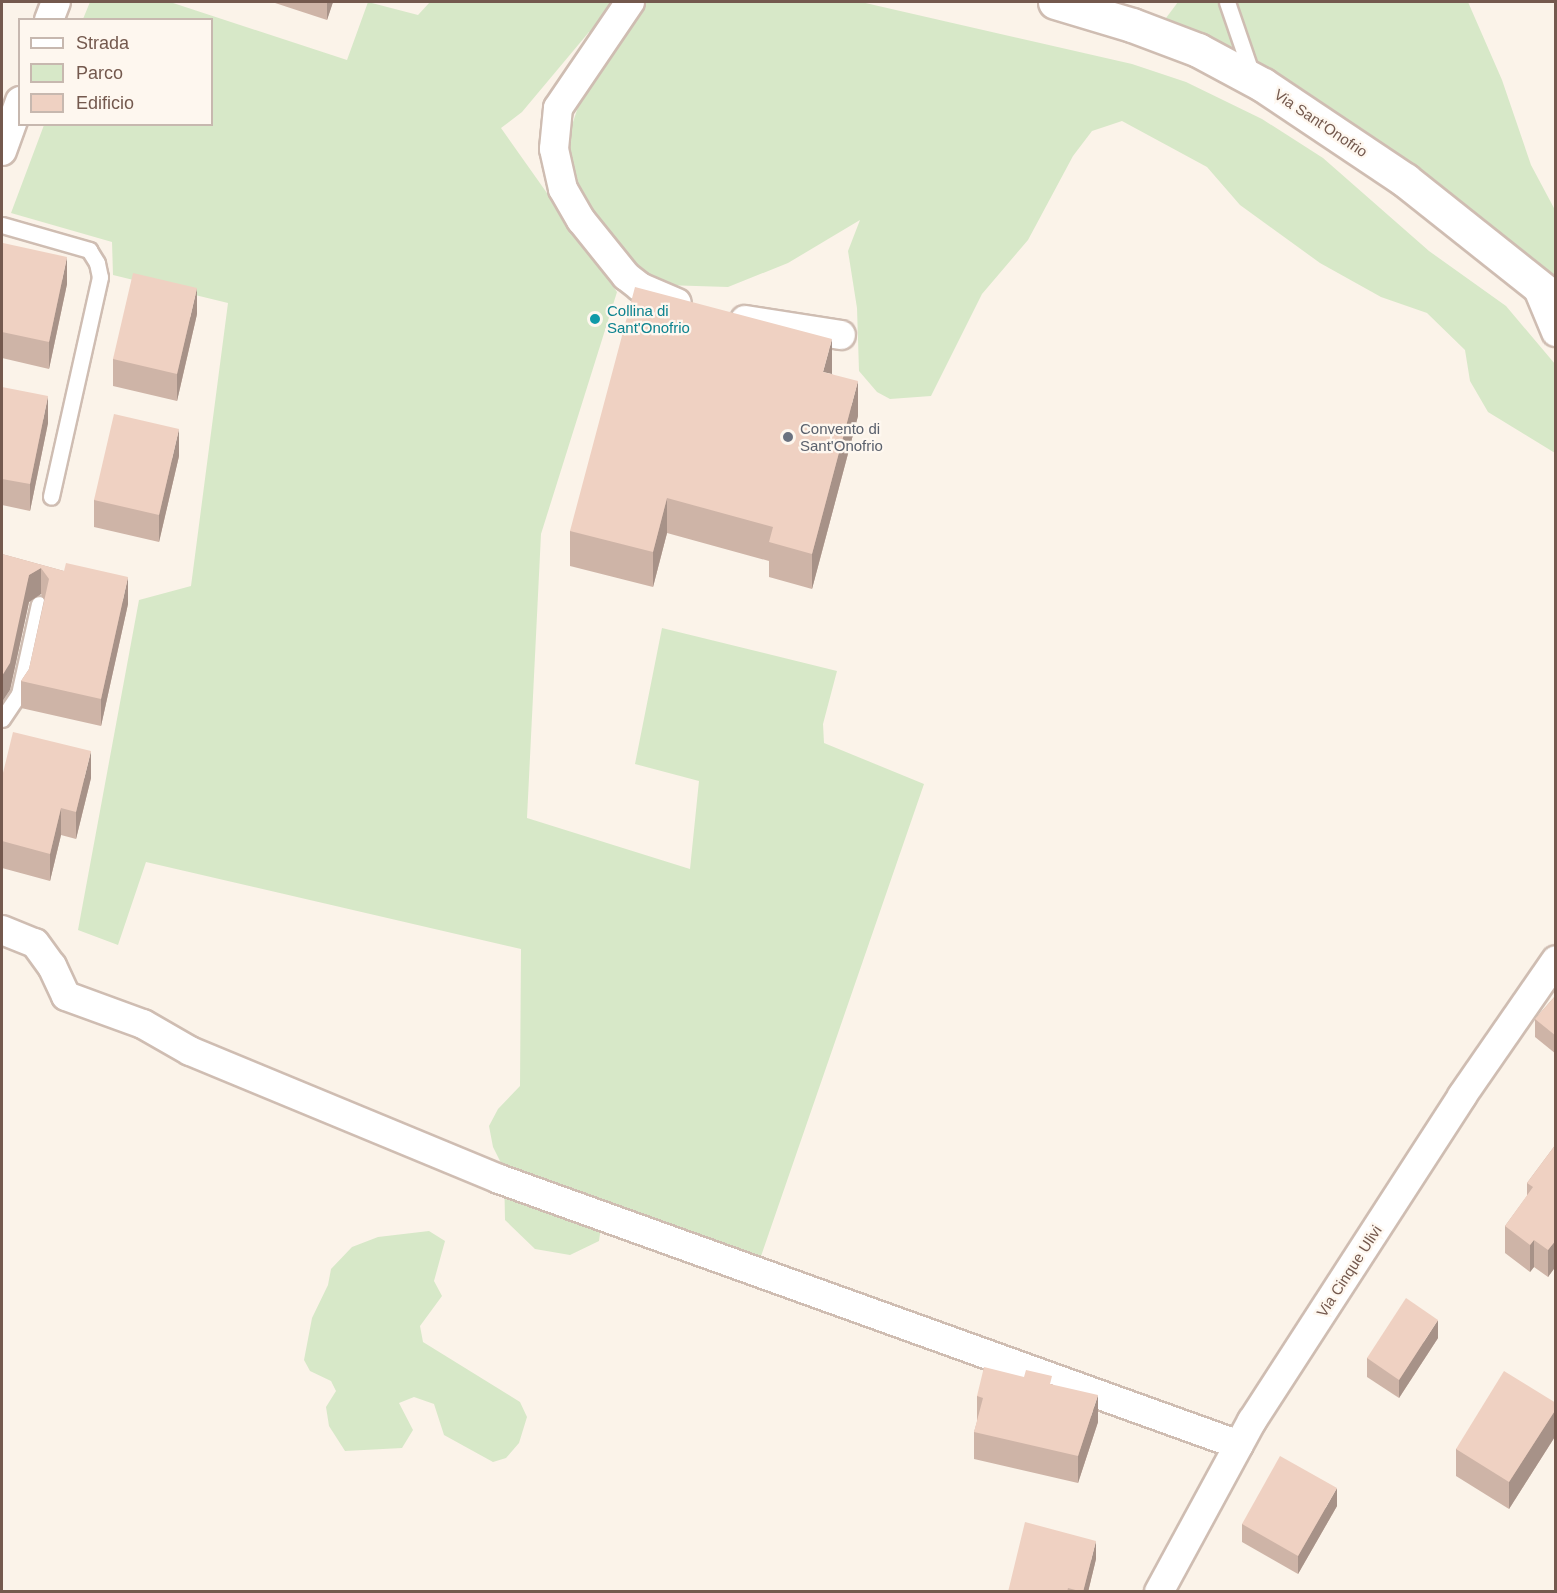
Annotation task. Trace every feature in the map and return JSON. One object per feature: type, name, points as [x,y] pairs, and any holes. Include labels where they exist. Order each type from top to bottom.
[{"type":"street","points":[[50,18],[56,2]]},
{"type":"street","points":[[630,2],[558,108],[554,149],[563,189],[581,220],[626,276],[662,299],[710,314],[841,335]]},
{"type":"street","name":"Via Sant'Onofrio","points":[[1055,2],[1187,46],[1253,79],[1406,180],[1546,292]]},
{"type":"street","points":[[2,151],[18,107]]},
{"type":"street","points":[[1546,292],[1556,332]]},
{"type":"street","points":[[2,930],[35,943],[52,966],[66,996],[143,1024],[190,1051],[499,1179],[1239,1445]]},
{"type":"street","name":"Via Cinque Ulivi","points":[[1159,1592],[1239,1445],[1462,1096],[1556,960]]},
{"type":"lane","points":[[1227,2],[1253,79]]},
{"type":"lane","points":[[2,225],[88,250],[99,270],[51,497]]},
{"type":"lane","points":[[2,719],[19,694],[39,604]]},
{"type":"green space","points":[[90,2],[170,2],[347,60],[368,2],[418,15],[430,2],[616,2],[600,30],[589,32],[522,112],[501,128],[617,292],[541,534],[527,818],[690,869],[699,781],[635,764],[662,628],[837,671],[823,724],[824,743],[924,784],[759,1262],[604,1206],[599,1241],[570,1255],[535,1249],[505,1220],[504,1169],[493,1147],[489,1126],[498,1109],[520,1086],[521,949],[146,862],[118,945],[78,930],[139,600],[191,586],[228,303],[113,275],[112,242],[11,213],[44,126],[213,126],[213,18],[83,18]]},
{"type":"green space","points":[[642,2],[861,2],[1132,64],[1186,82],[1262,119],[1323,158],[1429,251],[1506,306],[1555,364],[1555,453],[1488,412],[1470,381],[1465,350],[1427,313],[1381,297],[1320,263],[1240,205],[1207,167],[1122,121],[1092,131],[1073,156],[1028,240],[982,294],[931,396],[890,399],[877,392],[859,371],[857,308],[848,251],[860,220],[788,263],[728,287],[664,285],[596,243],[557,170],[586,83]]},
{"type":"green space","points":[[1178,2],[1468,2],[1502,80],[1531,165],[1555,210],[1555,283],[1163,22]]},
{"type":"green space","points":[[429,1231],[445,1241],[434,1281],[442,1296],[420,1326],[423,1342],[520,1402],[527,1417],[519,1443],[506,1458],[493,1462],[444,1435],[434,1404],[414,1397],[399,1403],[413,1430],[402,1448],[345,1451],[329,1426],[326,1407],[336,1391],[331,1381],[310,1371],[304,1360],[312,1318],[328,1285],[331,1269],[352,1247],[378,1237]]},
{"type":"building","points":[[3,243],[67,257],[49,342],[2,332]]},
{"type":"building","points":[[133,273],[197,288],[177,374],[113,359]]},
{"type":"building","name":"Convento di Sant'Onofrio","points":[[635,287],[832,339],[823,372],[858,381],[812,554],[769,542],[773,527],[667,498],[653,552],[570,531]]},
{"type":"building","points":[[2,387],[48,396],[30,484],[2,479]]},
{"type":"building","points":[[114,414],[179,429],[159,515],[94,500]]},
{"type":"building","points":[[2,554],[64,571],[66,563],[128,577],[101,699],[21,681],[29,669],[49,579],[41,568],[29,575],[10,663],[2,676]]},
{"type":"building","points":[[13,732],[91,751],[76,812],[61,808],[50,854],[2,841],[2,777]]},
{"type":"building","points":[[1556,995],[1556,1036],[1535,1019]]},
{"type":"building","points":[[1556,1144],[1556,1240],[1548,1250],[1534,1240],[1530,1245],[1505,1226],[1533,1187],[1527,1183]]},
{"type":"building","points":[[1406,1298],[1438,1320],[1399,1380],[1367,1358]]},
{"type":"building","points":[[984,1367],[1024,1377],[1026,1370],[1052,1376],[1050,1384],[1098,1395],[1078,1456],[974,1432],[983,1398],[977,1396]]},
{"type":"building","points":[[1504,1371],[1556,1403],[1556,1409],[1509,1482],[1456,1449]]},
{"type":"building","points":[[1280,1456],[1337,1488],[1298,1556],[1242,1524]]},
{"type":"building","points":[[1025,1522],[1096,1541],[1083,1592],[1068,1588],[1067,1592],[1008,1592]]},
{"type":"place","name":"Collina di Sant'Onofrio","points":[[595,319]]},
{"type":"place","name":"Convento di Sant'Onofrio","points":[[788,437]]}]
